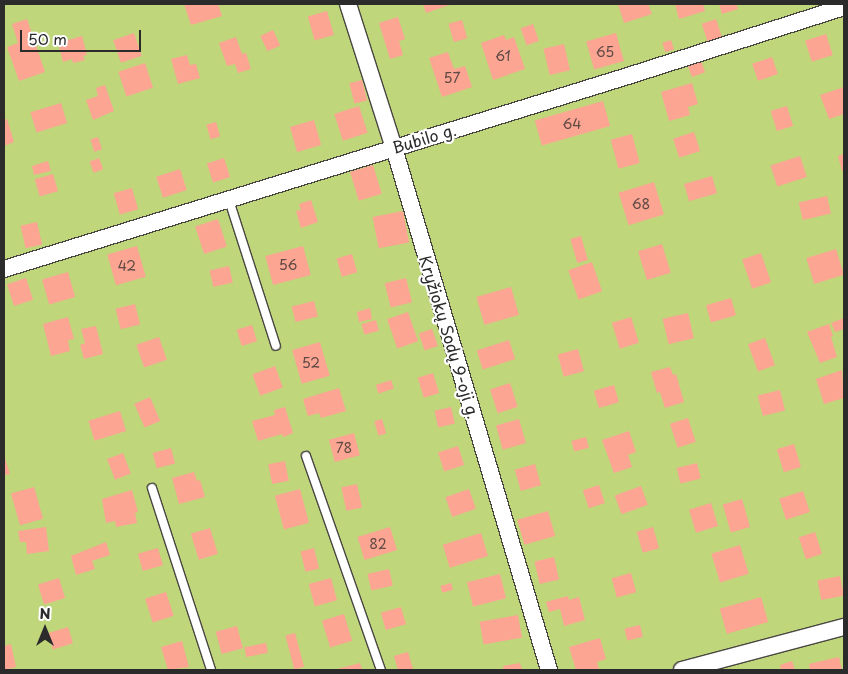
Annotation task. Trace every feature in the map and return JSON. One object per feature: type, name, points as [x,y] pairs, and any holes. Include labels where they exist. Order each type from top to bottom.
[{"type":"street","name":"Kryžiokų Sodų 9-oji g.","points":[[348,4],[394,148],[549,670]]},
{"type":"street","name":"Bubilo g.","points":[[4,269],[844,7]]},
{"type":"street","points":[[682,670],[844,627]]},
{"type":"lane","points":[[229,200],[276,346]]},
{"type":"lane","points":[[306,456],[380,670]]},
{"type":"lane","points":[[152,488],[211,670]]},
{"type":"green space","points":[[4,4],[844,4],[844,670],[4,670]]},
{"type":"building","points":[[184,4],[218,4],[222,16],[191,25]]},
{"type":"building","points":[[423,4],[452,4],[426,13]]},
{"type":"building","points":[[618,4],[648,4],[652,14],[624,23]]},
{"type":"building","points":[[675,4],[703,4],[705,11],[679,19]]},
{"type":"building","points":[[719,4],[736,4],[738,9],[722,14]]},
{"type":"building","points":[[327,11],[334,35],[315,41],[308,17]]},
{"type":"building","points":[[398,17],[405,39],[399,41],[403,55],[390,59],[379,23]]},
{"type":"building","points":[[27,19],[45,72],[19,81],[7,47],[18,43],[12,24]]},
{"type":"building","points":[[716,19],[722,38],[708,43],[702,24]]},
{"type":"building","points":[[462,20],[467,38],[454,42],[449,24]]},
{"type":"building","points":[[533,24],[539,41],[527,45],[521,28]]},
{"type":"building","points":[[273,30],[280,45],[267,51],[260,36]]},
{"type":"building","points":[[134,33],[142,56],[121,63],[113,40]]},
{"type":"building","points":[[616,33],[624,61],[594,69],[586,42]]},
{"type":"building","points":[[826,34],[833,55],[812,62],[805,41]]},
{"type":"building","points":[[504,35],[506,40],[514,37],[525,69],[493,80],[481,43]]},
{"type":"building","points":[[82,36],[87,55],[83,56],[85,60],[73,63],[72,59],[63,62],[58,43]]},
{"type":"building","points":[[236,37],[242,54],[246,53],[251,69],[238,73],[235,64],[227,66],[219,43]]},
{"type":"building","points":[[671,40],[674,50],[665,52],[662,43]]},
{"type":"building","points":[[564,44],[570,70],[550,75],[544,49]]},
{"type":"building","points":[[448,52],[454,69],[465,66],[472,87],[442,97],[429,58]]},
{"type":"building","points":[[187,55],[190,65],[196,64],[200,78],[178,84],[171,59]]},
{"type":"building","points":[[772,57],[778,74],[758,81],[752,64]]},
{"type":"building","points":[[701,61],[705,72],[692,77],[688,66]]},
{"type":"building","points":[[145,63],[153,88],[126,96],[118,72]]},
{"type":"building","points":[[362,80],[367,100],[354,104],[349,83]]},
{"type":"building","points":[[692,83],[698,104],[688,107],[690,115],[669,121],[661,92]]},
{"type":"building","points":[[105,85],[114,111],[93,120],[86,100],[98,96],[96,88]]},
{"type":"building","points":[[844,87],[844,114],[829,119],[820,95]]},
{"type":"building","points":[[603,101],[610,126],[542,146],[535,121]]},
{"type":"building","points":[[61,103],[67,123],[37,132],[30,112]]},
{"type":"building","points":[[359,106],[368,133],[343,141],[334,114]]},
{"type":"building","points":[[787,106],[793,126],[777,131],[771,111]]},
{"type":"building","points":[[7,119],[14,142],[4,146],[4,120]]},
{"type":"building","points":[[314,120],[321,145],[297,152],[290,127]]},
{"type":"building","points":[[216,122],[220,136],[211,139],[206,125]]},
{"type":"building","points":[[694,132],[700,151],[679,158],[673,139]]},
{"type":"building","points":[[632,134],[640,163],[619,169],[611,140]]},
{"type":"building","points":[[98,137],[102,149],[94,152],[90,139]]},
{"type":"building","points":[[844,154],[844,170],[842,171],[838,156]]},
{"type":"building","points":[[800,156],[807,177],[777,187],[771,166]]},
{"type":"building","points":[[99,158],[103,169],[94,173],[90,161]]},
{"type":"building","points":[[224,158],[230,177],[213,183],[207,164]]},
{"type":"building","points":[[48,161],[51,171],[34,175],[32,166]]},
{"type":"building","points":[[373,165],[382,194],[359,201],[350,172]]},
{"type":"building","points":[[180,169],[187,190],[163,198],[156,177]]},
{"type":"building","points":[[53,174],[58,191],[40,197],[35,179]]},
{"type":"building","points":[[712,176],[717,193],[689,201],[684,184]]},
{"type":"building","points":[[654,182],[664,215],[629,225],[619,193]]},
{"type":"building","points":[[132,188],[138,209],[120,214],[114,193]]},
{"type":"building","points":[[827,196],[831,214],[803,220],[799,203]]},
{"type":"building","points":[[311,200],[318,222],[301,228],[296,211],[301,210],[299,204]]},
{"type":"building","points":[[403,211],[409,242],[379,248],[373,217]]},
{"type":"building","points":[[218,219],[227,247],[204,254],[195,226]]},
{"type":"building","points":[[37,222],[42,244],[26,248],[20,226]]},
{"type":"building","points":[[581,236],[588,260],[577,263],[570,239]]},
{"type":"building","points":[[662,244],[671,273],[647,280],[638,251]]},
{"type":"building","points":[[137,246],[146,277],[116,285],[107,255]]},
{"type":"building","points":[[303,246],[311,275],[273,285],[265,256]]},
{"type":"building","points":[[836,249],[844,275],[814,284],[806,258]]},
{"type":"building","points":[[761,253],[771,282],[752,289],[742,260]]},
{"type":"building","points":[[352,254],[357,272],[342,277],[337,258]]},
{"type":"building","points":[[592,262],[602,291],[578,299],[568,270]]},
{"type":"building","points":[[229,266],[233,283],[213,287],[210,270]]},
{"type":"building","points":[[68,272],[75,297],[49,304],[42,279]]},
{"type":"building","points":[[26,278],[33,300],[14,306],[7,284]]},
{"type":"building","points":[[406,278],[412,302],[391,308],[385,283]]},
{"type":"building","points":[[511,287],[519,315],[484,325],[476,297]]},
{"type":"building","points":[[731,298],[736,315],[711,322],[706,305]]},
{"type":"building","points":[[314,301],[318,317],[296,322],[292,307]]},
{"type":"building","points":[[135,304],[140,324],[121,329],[116,309]]},
{"type":"building","points":[[370,308],[372,319],[359,322],[357,312]]},
{"type":"building","points":[[408,312],[418,341],[397,348],[387,319]]},
{"type":"building","points":[[688,313],[694,338],[669,344],[663,319]]},
{"type":"building","points":[[68,317],[74,339],[68,340],[70,351],[51,356],[43,324]]},
{"type":"building","points":[[631,317],[639,343],[620,349],[612,323]]},
{"type":"building","points":[[844,318],[844,329],[835,332],[831,323]]},
{"type":"building","points":[[376,320],[379,331],[364,335],[362,324]]},
{"type":"building","points":[[829,324],[837,357],[820,363],[807,332]]},
{"type":"building","points":[[252,325],[257,341],[242,346],[237,330]]},
{"type":"building","points":[[96,326],[103,354],[84,359],[80,345],[85,343],[81,329]]},
{"type":"building","points":[[432,329],[438,346],[425,351],[419,334]]},
{"type":"building","points":[[159,337],[167,360],[144,368],[136,345]]},
{"type":"building","points":[[765,338],[775,365],[758,371],[748,344]]},
{"type":"building","points":[[509,340],[515,359],[483,370],[477,351]]},
{"type":"building","points":[[320,342],[330,376],[302,384],[292,350]]},
{"type":"building","points":[[578,349],[584,371],[564,377],[558,354]]},
{"type":"building","points":[[275,366],[283,388],[260,396],[252,374]]},
{"type":"building","points":[[670,367],[673,375],[676,374],[684,402],[665,408],[660,392],[657,393],[651,372]]},
{"type":"building","points":[[842,370],[844,398],[824,404],[816,379]]},
{"type":"building","points":[[433,373],[439,393],[424,398],[418,378]]},
{"type":"building","points":[[391,380],[394,389],[379,394],[376,385]]},
{"type":"building","points":[[510,383],[518,407],[498,413],[490,389]]},
{"type":"building","points":[[614,385],[619,402],[599,408],[594,391]]},
{"type":"building","points":[[339,388],[346,411],[321,418],[319,413],[308,416],[303,399]]},
{"type":"building","points":[[780,390],[785,410],[763,416],[758,396]]},
{"type":"building","points":[[150,397],[160,421],[145,428],[134,404]]},
{"type":"building","points":[[285,407],[293,433],[283,437],[282,434],[258,441],[252,421],[275,415],[274,410]]},
{"type":"building","points":[[451,407],[455,424],[438,427],[434,411]]},
{"type":"building","points":[[120,411],[126,431],[95,441],[88,421]]},
{"type":"building","points":[[688,418],[696,442],[678,448],[670,424]]},
{"type":"building","points":[[382,419],[386,433],[378,436],[374,421]]},
{"type":"building","points":[[519,419],[526,443],[503,450],[496,426]]},
{"type":"building","points":[[629,431],[636,452],[628,455],[632,467],[614,473],[602,440]]},
{"type":"building","points":[[354,433],[360,455],[335,462],[329,440]]},
{"type":"building","points":[[586,437],[589,448],[574,452],[572,441]]},
{"type":"building","points":[[794,444],[801,467],[784,472],[777,449]]},
{"type":"building","points":[[458,446],[464,465],[444,472],[438,452]]},
{"type":"building","points":[[171,448],[175,463],[157,468],[153,453]]},
{"type":"building","points":[[123,453],[131,474],[115,480],[107,459]]},
{"type":"building","points":[[4,455],[10,474],[4,475]]},
{"type":"building","points":[[285,461],[289,481],[272,484],[268,464]]},
{"type":"building","points":[[697,463],[701,479],[680,484],[677,468]]},
{"type":"building","points":[[535,464],[541,485],[521,491],[515,470]]},
{"type":"building","points":[[194,472],[197,481],[200,480],[205,497],[179,504],[172,478]]},
{"type":"building","points":[[357,484],[362,507],[346,511],[341,487]]},
{"type":"building","points":[[599,485],[605,503],[589,508],[583,490]]},
{"type":"building","points":[[641,486],[648,505],[622,514],[615,496]]},
{"type":"building","points":[[34,487],[43,519],[20,525],[11,494]]},
{"type":"building","points":[[300,489],[309,523],[284,530],[275,496]]},
{"type":"building","points":[[469,489],[476,509],[452,517],[445,497]]},
{"type":"building","points":[[132,490],[138,512],[135,513],[137,523],[116,527],[115,521],[106,523],[102,499]]},
{"type":"building","points":[[803,491],[810,512],[786,520],[779,499]]},
{"type":"building","points":[[742,499],[750,527],[731,532],[723,505]]},
{"type":"building","points":[[711,503],[718,526],[696,533],[689,510]]},
{"type":"building","points":[[548,511],[555,536],[524,545],[517,520]]},
{"type":"building","points":[[46,527],[49,551],[27,554],[26,542],[20,542],[18,531]]},
{"type":"building","points":[[390,527],[397,550],[365,560],[357,537]]},
{"type":"building","points":[[653,527],[659,548],[643,553],[637,532]]},
{"type":"building","points":[[210,528],[218,554],[199,560],[191,534]]},
{"type":"building","points":[[815,532],[822,554],[806,559],[799,537]]},
{"type":"building","points":[[481,533],[488,556],[450,568],[443,545]]},
{"type":"building","points":[[106,542],[110,555],[92,561],[95,569],[76,575],[71,556]]},
{"type":"building","points":[[740,545],[749,574],[720,582],[711,554]]},
{"type":"building","points":[[158,548],[163,565],[143,571],[138,554]]},
{"type":"building","points":[[314,548],[319,568],[305,572],[300,551]]},
{"type":"building","points":[[554,557],[559,579],[540,584],[535,561]]},
{"type":"building","points":[[389,569],[393,586],[371,591],[368,574]]},
{"type":"building","points":[[631,573],[636,592],[617,597],[612,578]]},
{"type":"building","points":[[500,574],[506,598],[473,606],[467,582]]},
{"type":"building","points":[[840,576],[844,596],[821,600],[817,580]]},
{"type":"building","points":[[59,578],[65,598],[44,605],[38,584]]},
{"type":"building","points":[[331,578],[337,600],[315,606],[309,584]]},
{"type":"building","points":[[451,583],[453,590],[442,593],[440,586]]},
{"type":"building","points":[[166,592],[174,616],[153,623],[145,599]]},
{"type":"building","points":[[568,596],[569,600],[579,597],[585,620],[564,626],[560,609],[549,612],[546,602]]},
{"type":"building","points":[[761,597],[768,622],[727,634],[720,609]]},
{"type":"building","points":[[401,607],[406,624],[386,630],[381,613]]},
{"type":"building","points":[[344,614],[352,641],[330,648],[322,621]]},
{"type":"building","points":[[518,615],[522,638],[484,644],[480,622]]},
{"type":"building","points":[[640,625],[643,637],[627,641],[624,629]]},
{"type":"building","points":[[237,626],[243,648],[222,654],[216,632]]},
{"type":"building","points":[[68,627],[73,643],[53,649],[48,633]]},
{"type":"building","points":[[295,633],[304,667],[294,669],[285,636]]},
{"type":"building","points":[[600,638],[606,659],[597,662],[599,669],[576,670],[569,647]]},
{"type":"building","points":[[182,641],[189,667],[168,670],[161,647]]},
{"type":"building","points":[[266,643],[268,653],[246,657],[244,647]]},
{"type":"building","points":[[11,644],[16,667],[4,670],[4,646]]},
{"type":"building","points":[[408,652],[413,669],[398,670],[394,656]]},
{"type":"building","points":[[839,657],[842,670],[810,670],[809,664]]},
{"type":"building","points":[[792,661],[795,670],[781,670],[780,665]]},
{"type":"building","points":[[360,663],[362,670],[334,670]]},
{"type":"building","points":[[520,663],[522,670],[504,670],[503,666]]}]
